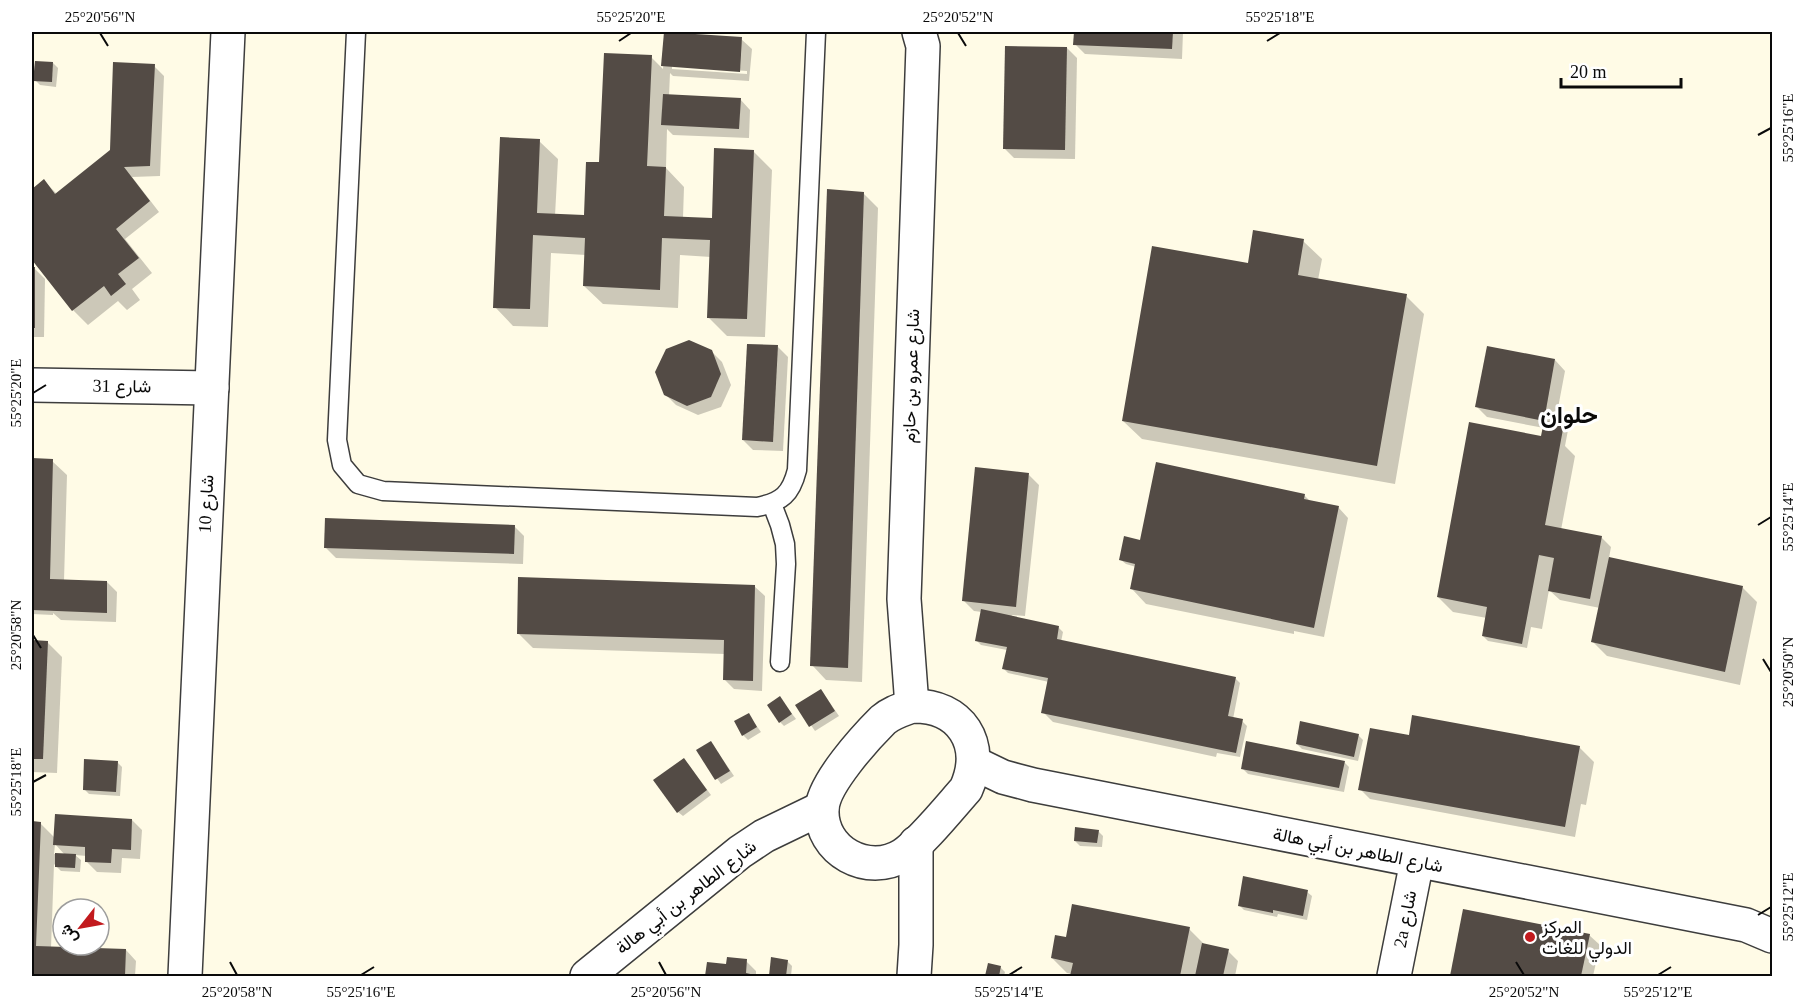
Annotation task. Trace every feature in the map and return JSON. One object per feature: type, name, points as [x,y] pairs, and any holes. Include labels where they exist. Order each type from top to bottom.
[{"type":"street","name":"شارع 10","points":[[185,976],[228,32]]},
{"type":"street","name":"شارع عمرو بن حازم","points":[[912,706],[904,608],[904,563],[924,36]]},
{"type":"street","name":"شارع 31","points":[[32,385],[212,388]]},
{"type":"street","points":[[912,706],[925,706],[939,709],[951,716],[962,725],[973,750],[974,763],[972,777],[966,789],[904,854],[889,862],[873,864],[856,861],[830,840],[823,825],[822,808],[825,792],[833,778],[884,720],[897,711],[912,706]]},
{"type":"street","name":"شارع الطاهر بن أبي هالة","points":[[974,763],[1004,777],[1042,788],[1764,928]]},
{"type":"street","name":"شارع الطاهر بن أبي هالة","points":[[587,976],[740,852],[764,836],[822,808]]},
{"type":"street","points":[[914,976],[916,843]]},
{"type":"street","name":"2a شارع","points":[[1394,976],[1417,861]]},
{"type":"lane","points":[[356,32],[337,440],[342,465],[358,484],[382,491],[757,507],[772,504],[785,496],[794,484],[797,470],[816,32]]},
{"type":"lane","points":[[772,504],[785,544],[786,564],[780,662]]},
{"type":"building","points":[[664,32],[742,37],[740,72],[661,66]]},
{"type":"building","points":[[1074,32],[1173,32],[1172,49],[1073,45]]},
{"type":"building","points":[[1005,46],[1067,47],[1065,150],[1003,149]]},
{"type":"building","points":[[604,53],[652,55],[647,166],[666,167],[664,216],[712,218],[714,148],[754,150],[747,319],[707,318],[710,240],[662,238],[660,290],[583,286],[585,238],[533,235],[530,309],[493,308],[500,137],[540,139],[537,213],[584,215],[586,162],[599,162]]},
{"type":"building","points":[[35,61],[53,62],[52,82],[33,81]]},
{"type":"building","points":[[113,62],[155,64],[150,166],[124,167],[150,201],[116,229],[139,258],[118,274],[126,284],[111,296],[104,286],[72,311],[32,260],[32,189],[44,179],[55,194],[110,150]]},
{"type":"building","points":[[663,94],[741,98],[739,129],[661,125]]},
{"type":"building","points":[[827,189],[864,192],[848,668],[810,666]]},
{"type":"building","points":[[1253,230],[1304,239],[1298,275],[1407,294],[1377,466],[1122,421],[1152,246],[1248,263]]},
{"type":"building","points":[[32,267],[35,267],[35,328],[32,328]]},
{"type":"building","points":[[689,340],[712,350],[721,374],[711,397],[687,406],[664,395],[655,372],[666,349]]},
{"type":"building","points":[[747,344],[778,345],[773,442],[742,440]]},
{"type":"building","points":[[1487,346],[1555,359],[1544,421],[1475,407]]},
{"type":"building","points":[[1544,421],[1564,424],[1545,525],[1602,536],[1590,599],[1548,591],[1554,558],[1539,555],[1522,644],[1482,636],[1487,607],[1437,597],[1469,422],[1541,436]]},
{"type":"building","points":[[32,458],[53,459],[50,579],[107,581],[107,613],[32,610]]},
{"type":"building","points":[[1156,462],[1305,494],[1304,499],[1339,506],[1314,628],[1130,589],[1135,564],[1119,560],[1124,536],[1140,540]]},
{"type":"building","points":[[975,467],[1029,473],[1016,607],[962,601]]},
{"type":"building","points":[[325,518],[515,525],[514,554],[324,548]]},
{"type":"building","points":[[1609,557],[1743,586],[1725,672],[1591,642]]},
{"type":"building","points":[[518,577],[755,585],[753,681],[723,680],[724,640],[517,634]]},
{"type":"building","points":[[981,609],[1059,626],[1057,639],[1236,677],[1228,716],[1243,719],[1236,753],[1041,713],[1048,678],[1002,669],[1007,647],[975,641]]},
{"type":"building","points":[[32,640],[48,641],[43,759],[32,759]]},
{"type":"building","points":[[821,689],[835,711],[809,727],[795,705]]},
{"type":"building","points":[[780,696],[792,714],[779,723],[767,705]]},
{"type":"building","points":[[749,713],[757,727],[742,736],[734,721]]},
{"type":"building","points":[[1412,715],[1580,746],[1565,827],[1358,790],[1370,728],[1409,735]]},
{"type":"building","points":[[1300,721],[1359,734],[1354,757],[1296,744]]},
{"type":"building","points":[[711,741],[730,771],[715,780],[696,750]]},
{"type":"building","points":[[1246,741],[1345,761],[1339,788],[1241,769]]},
{"type":"building","points":[[684,758],[707,790],[677,813],[653,780]]},
{"type":"building","points":[[84,759],[118,761],[116,792],[83,790]]},
{"type":"building","points":[[55,814],[132,819],[131,850],[112,849],[111,863],[85,862],[85,847],[53,845]]},
{"type":"building","points":[[32,821],[41,822],[36,946],[51,946],[51,957],[111,957],[111,948],[126,949],[125,976],[32,976]]},
{"type":"building","points":[[1075,827],[1099,830],[1097,843],[1074,841]]},
{"type":"building","points":[[55,853],[76,854],[75,868],[55,867]]},
{"type":"building","points":[[1243,876],[1308,890],[1303,916],[1238,906]]},
{"type":"building","points":[[1072,904],[1190,927],[1180,976],[1070,976],[1073,963],[1051,958],[1055,935],[1066,937]]},
{"type":"building","points":[[1463,909],[1590,934],[1581,976],[1450,976]]},
{"type":"building","points":[[1202,943],[1229,949],[1223,976],[1195,976]]},
{"type":"building","points":[[727,957],[747,959],[746,973],[759,976],[705,976],[707,962],[726,964]]},
{"type":"building","points":[[771,957],[788,960],[786,976],[769,976]]},
{"type":"building","points":[[988,963],[1001,966],[999,976],[985,976]]},
{"type":"place","name":"المركز الدولي للغات","points":[[1530,937]]},
{"type":"district","name":"حلوان","points":[[1569,415]]}]
